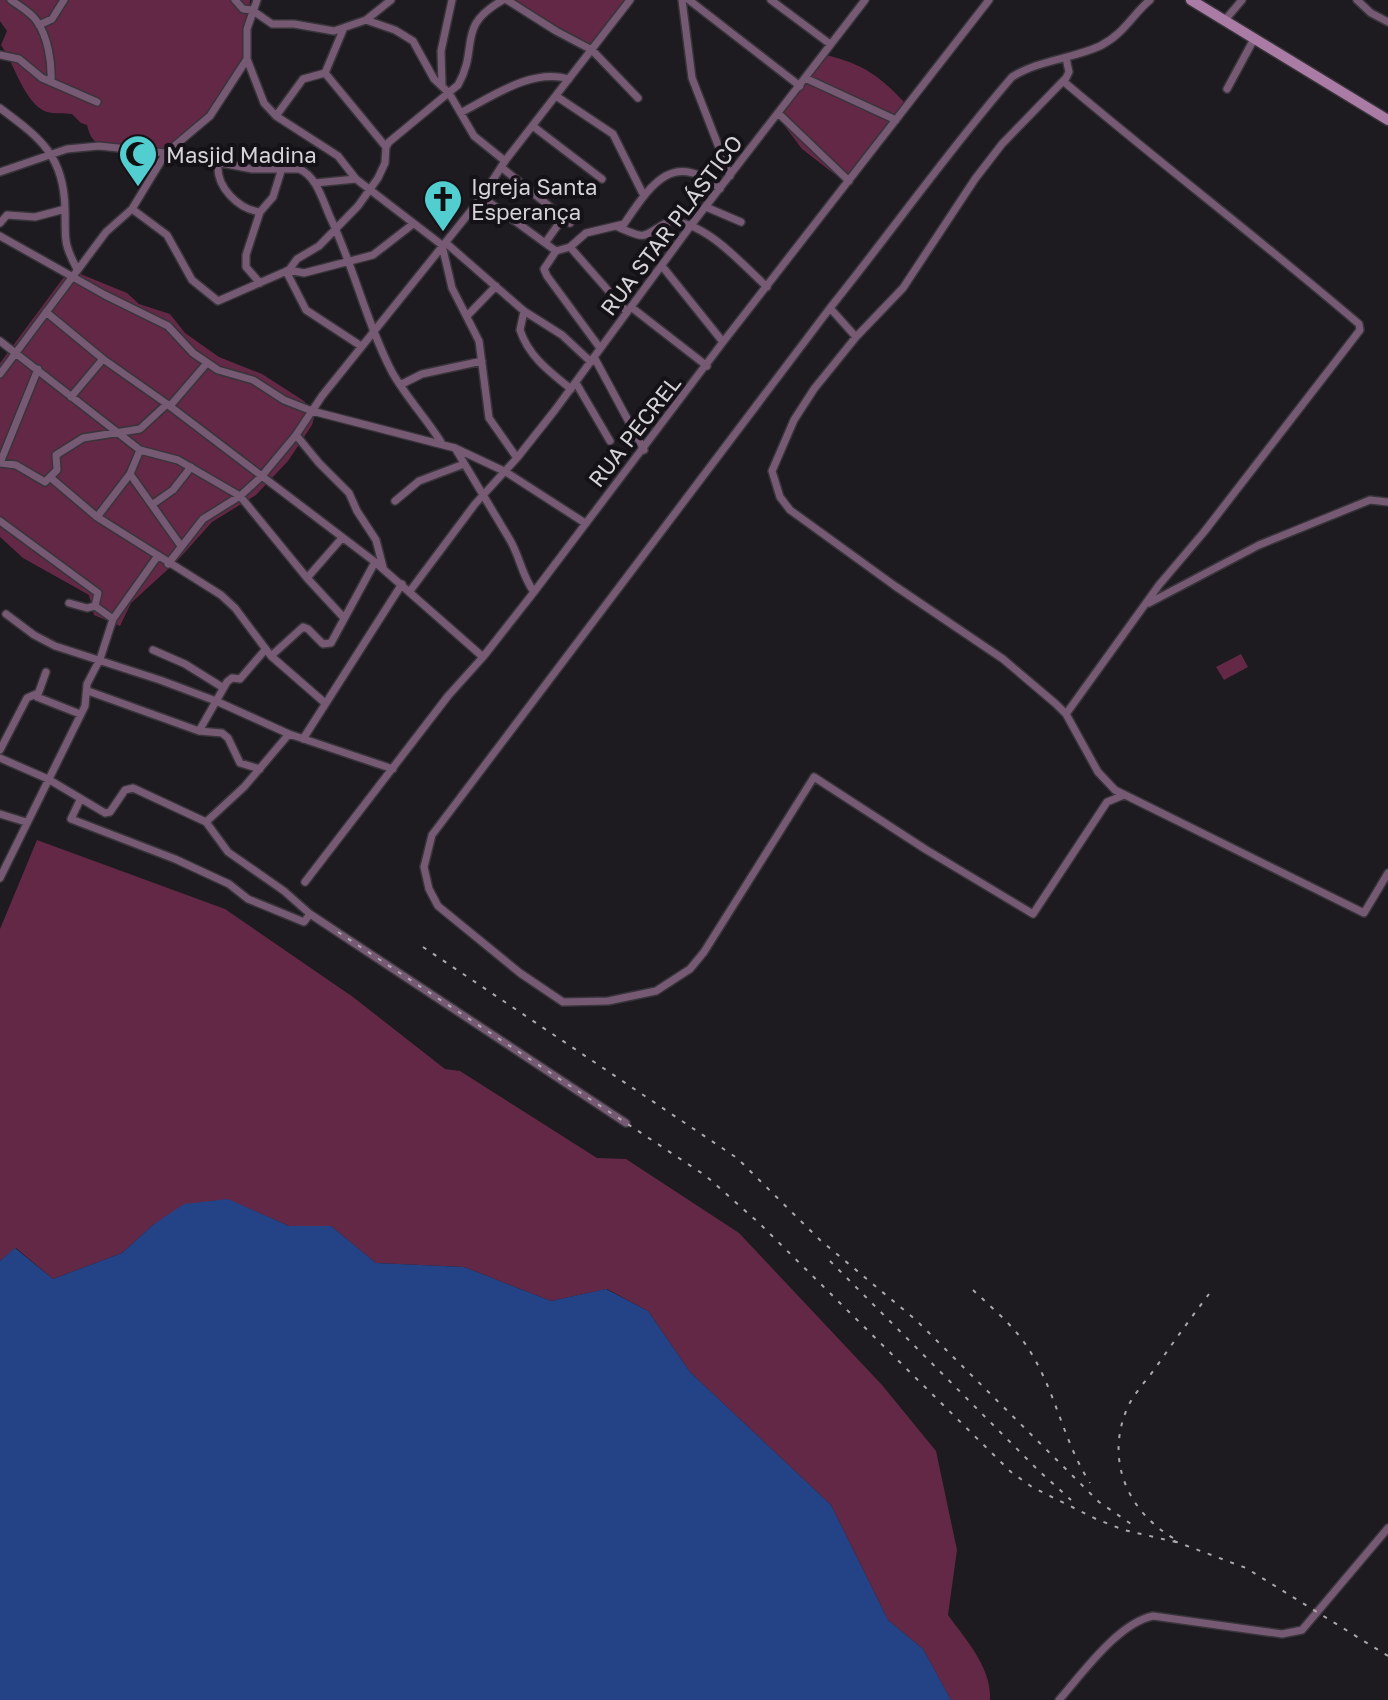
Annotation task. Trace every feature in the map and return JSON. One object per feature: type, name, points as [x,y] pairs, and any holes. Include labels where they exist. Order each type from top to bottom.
[{"type":"main road","points":[[1191,0],[1388,120]]},
{"type":"street","points":[[11,0],[39,25],[51,68],[51,82]]},
{"type":"street","points":[[39,25],[52,19],[64,0]]},
{"type":"street","points":[[235,0],[243,9],[252,10],[272,24],[294,24],[334,31],[366,20],[391,0]]},
{"type":"street","points":[[257,0],[247,29],[247,59],[264,103],[276,116],[338,156],[356,179],[444,244],[524,311],[562,335],[592,360],[644,450]]},
{"type":"street","points":[[442,85],[441,51],[452,0]]},
{"type":"street","points":[[132,209],[167,235],[192,280],[212,299],[224,301],[287,270],[297,259],[311,252],[358,206],[385,163],[386,147],[396,135],[449,93],[462,77],[480,14],[505,0],[592,50],[638,98]]},
{"type":"street","points":[[168,564],[203,519],[240,496],[261,477],[296,435],[361,346],[482,197],[503,164],[630,0]]},
{"type":"street","points":[[682,0],[692,78],[730,176]]},
{"type":"street","points":[[689,0],[802,82],[896,120]]},
{"type":"street","points":[[771,0],[830,44]]},
{"type":"street","points":[[851,0],[863,4]]},
{"type":"street","name":"RUA PECREL","points":[[305,882],[448,696],[534,592],[723,342],[989,0]]},
{"type":"street","points":[[1225,20],[1242,0]]},
{"type":"street","points":[[1357,0],[1371,13],[1388,22]]},
{"type":"street","points":[[1124,795],[1107,802],[1033,914],[814,777],[697,960],[672,982],[656,991],[608,1001],[563,1002],[520,973],[438,906],[429,889],[424,867],[432,835],[958,140],[1012,77],[1022,70],[1087,51],[1116,36],[1148,1]]},
{"type":"street","name":"RUA STAR PLÁSTICO","points":[[410,591],[574,386],[692,224],[863,4]]},
{"type":"street","points":[[366,20],[395,30],[413,41],[434,79],[449,93],[478,140],[567,221],[545,243]]},
{"type":"street","points":[[325,73],[343,30]]},
{"type":"street","points":[[1227,89],[1254,39]]},
{"type":"street","points":[[0,55],[19,59],[51,82],[97,102]]},
{"type":"street","points":[[1066,58],[1069,72],[1063,81],[1002,144],[975,179],[903,288],[856,337],[814,389],[794,420],[772,471],[780,497],[790,510],[1003,659],[1066,714],[1098,772],[1107,784],[1124,795],[1364,913],[1388,873]]},
{"type":"street","points":[[0,374],[112,225],[132,209],[166,153],[210,116],[247,59]]},
{"type":"street","points":[[325,73],[386,147]]},
{"type":"street","points":[[276,116],[303,79],[325,73]]},
{"type":"street","points":[[462,112],[527,81],[551,76],[569,79]]},
{"type":"street","points":[[1063,81],[1142,148],[1267,246],[1359,324],[1360,330],[1144,607],[1066,714]]},
{"type":"street","points":[[556,96],[613,134],[644,196]]},
{"type":"street","points":[[0,108],[52,153],[64,189],[65,242],[75,272]]},
{"type":"street","points":[[778,113],[849,181]]},
{"type":"street","points":[[534,127],[602,179]]},
{"type":"street","points":[[0,172],[81,146],[166,153],[260,170],[282,168],[306,171],[315,183],[336,229],[375,332],[400,385],[441,443]]},
{"type":"street","points":[[218,164],[219,179],[229,194],[249,210],[260,212]]},
{"type":"street","points":[[260,283],[248,271],[245,261],[247,247],[260,212],[273,197],[282,168]]},
{"type":"street","points":[[600,348],[547,276],[544,269],[556,251],[570,247],[586,233],[624,224],[655,182],[679,170],[703,176],[720,189]]},
{"type":"street","points":[[315,183],[356,179]]},
{"type":"street","points":[[482,197],[556,251]]},
{"type":"street","points":[[706,207],[741,222]]},
{"type":"street","points":[[0,223],[7,215],[35,217],[65,209]]},
{"type":"street","points":[[618,227],[648,237],[670,221],[692,224],[711,236],[767,287]]},
{"type":"street","points":[[287,270],[304,273],[381,251],[413,224]]},
{"type":"street","points":[[0,236],[75,272],[105,295],[168,326],[185,345],[218,370],[253,380],[284,400],[312,411],[455,448],[506,472],[585,523]]},
{"type":"street","points":[[444,244],[452,288],[476,331],[489,418],[517,458]]},
{"type":"street","points":[[570,247],[629,310],[707,366]]},
{"type":"street","points":[[662,266],[723,342]]},
{"type":"street","points":[[287,270],[306,310],[361,346]]},
{"type":"street","points":[[467,316],[496,286]]},
{"type":"street","points":[[830,308],[856,337]]},
{"type":"street","points":[[524,311],[520,330],[530,350],[545,368],[574,386],[610,441]]},
{"type":"street","points":[[46,312],[103,359],[375,562],[483,657]]},
{"type":"street","points":[[0,341],[140,450],[178,460],[240,496],[344,618]]},
{"type":"street","points":[[71,397],[103,359]]},
{"type":"street","points":[[400,385],[422,374],[482,361]]},
{"type":"street","points":[[38,369],[0,463],[16,465],[43,482],[51,478],[58,468],[56,455],[69,445],[83,438],[143,428],[207,363]]},
{"type":"street","points":[[296,435],[349,493],[376,540],[383,570]]},
{"type":"street","points":[[455,448],[516,550],[521,572],[534,592]]},
{"type":"street","points":[[97,517],[130,474],[140,450]]},
{"type":"street","points":[[395,501],[419,481],[464,464]]},
{"type":"street","points":[[153,504],[173,490],[191,467]]},
{"type":"street","points":[[130,474],[181,546]]},
{"type":"street","points":[[51,478],[97,517],[221,595],[235,608],[268,653],[325,703]]},
{"type":"street","points":[[1144,607],[1158,596],[1259,545],[1370,500],[1388,502]]},
{"type":"street","points":[[0,521],[98,593],[95,606]]},
{"type":"street","points":[[307,578],[342,538]]},
{"type":"street","points":[[0,878],[85,706],[87,684],[100,659],[113,619],[157,557]]},
{"type":"street","points":[[199,731],[222,687],[230,679],[240,679],[303,627],[323,644],[329,645],[375,562]]},
{"type":"street","points":[[303,739],[402,584]]},
{"type":"street","points":[[69,603],[87,608],[95,606],[113,619]]},
{"type":"street","points":[[6,614],[55,646],[216,701],[289,734],[393,769]]},
{"type":"street","points":[[153,650],[185,664],[222,687]]},
{"type":"street","points":[[0,750],[27,698],[36,694],[46,672]]},
{"type":"street","points":[[88,691],[199,731],[222,733],[228,738],[240,763],[260,769]]},
{"type":"street","points":[[36,694],[39,699],[80,714]]},
{"type":"street","points":[[206,822],[234,797],[289,734]]},
{"type":"street","points":[[0,758],[48,779],[107,813],[125,790],[133,788],[206,822],[228,852],[284,891],[310,914],[626,1123]]},
{"type":"street","points":[[80,800],[71,819],[175,859],[229,884],[242,896],[287,917],[304,922],[310,914]]},
{"type":"street","points":[[0,814],[26,822]]},
{"type":"street","points":[[1059,1700],[1124,1631],[1144,1618],[1153,1616],[1282,1634],[1302,1630],[1388,1528]]},
{"type":"shaded area","points":[[0,0],[250,0],[244,55],[222,95],[197,125],[172,146],[150,151],[101,144],[91,136],[87,125],[72,114],[47,112],[32,101],[1,45],[7,31],[0,21]]},
{"type":"shaded area","points":[[510,0],[629,0],[588,51]]},
{"type":"shaded area","points":[[826,55],[870,72],[906,104],[846,183],[802,149],[775,113]]},
{"type":"shaded area","points":[[78,273],[127,293],[139,304],[170,314],[185,333],[219,357],[262,374],[304,401],[315,414],[312,425],[288,461],[256,495],[212,522],[177,561],[131,603],[120,626],[94,615],[89,595],[23,558],[0,537],[0,363],[64,277]]},
{"type":"shaded area","points":[[1241,654],[1248,667],[1224,680],[1216,667]]},
{"type":"shaded area","points":[[37,840],[225,909],[353,997],[445,1069],[460,1071],[597,1158],[626,1159],[739,1233],[882,1385],[936,1451],[957,1550],[948,1615],[982,1666],[990,1688],[990,1700],[951,1700],[923,1649],[888,1620],[831,1505],[690,1372],[648,1311],[607,1289],[551,1301],[464,1267],[376,1263],[331,1226],[289,1226],[227,1199],[154,1224],[122,1253],[53,1279],[16,1248],[0,1261],[0,929]]},
{"type":"water","points":[[228,1199],[289,1226],[331,1226],[376,1263],[464,1267],[551,1301],[606,1289],[648,1311],[690,1372],[831,1505],[888,1620],[923,1649],[951,1700],[0,1700],[0,1261],[15,1248],[53,1279],[122,1253],[154,1224],[184,1204]]},
{"type":"railway","points":[[338,932],[706,1176],[759,1223],[1011,1472],[1032,1487],[1096,1519],[1124,1530],[1184,1544]]},
{"type":"railway","points":[[423,947],[737,1158],[820,1240],[916,1320],[1099,1502],[1134,1526]]},
{"type":"railway","points":[[830,1261],[1071,1500]]},
{"type":"railway","points":[[973,1290],[1009,1325],[1038,1364],[1090,1483]]},
{"type":"railway","points":[[1173,1538],[1144,1514],[1125,1484],[1120,1466],[1120,1430],[1135,1395],[1209,1294]]},
{"type":"railway","points":[[1174,1541],[1246,1568],[1388,1656]]},
{"type":"place","name":"Masjid Madina","points":[[138,188]]},
{"type":"place","name":"Igreja Santa Esperança","points":[[443,233]]}]
